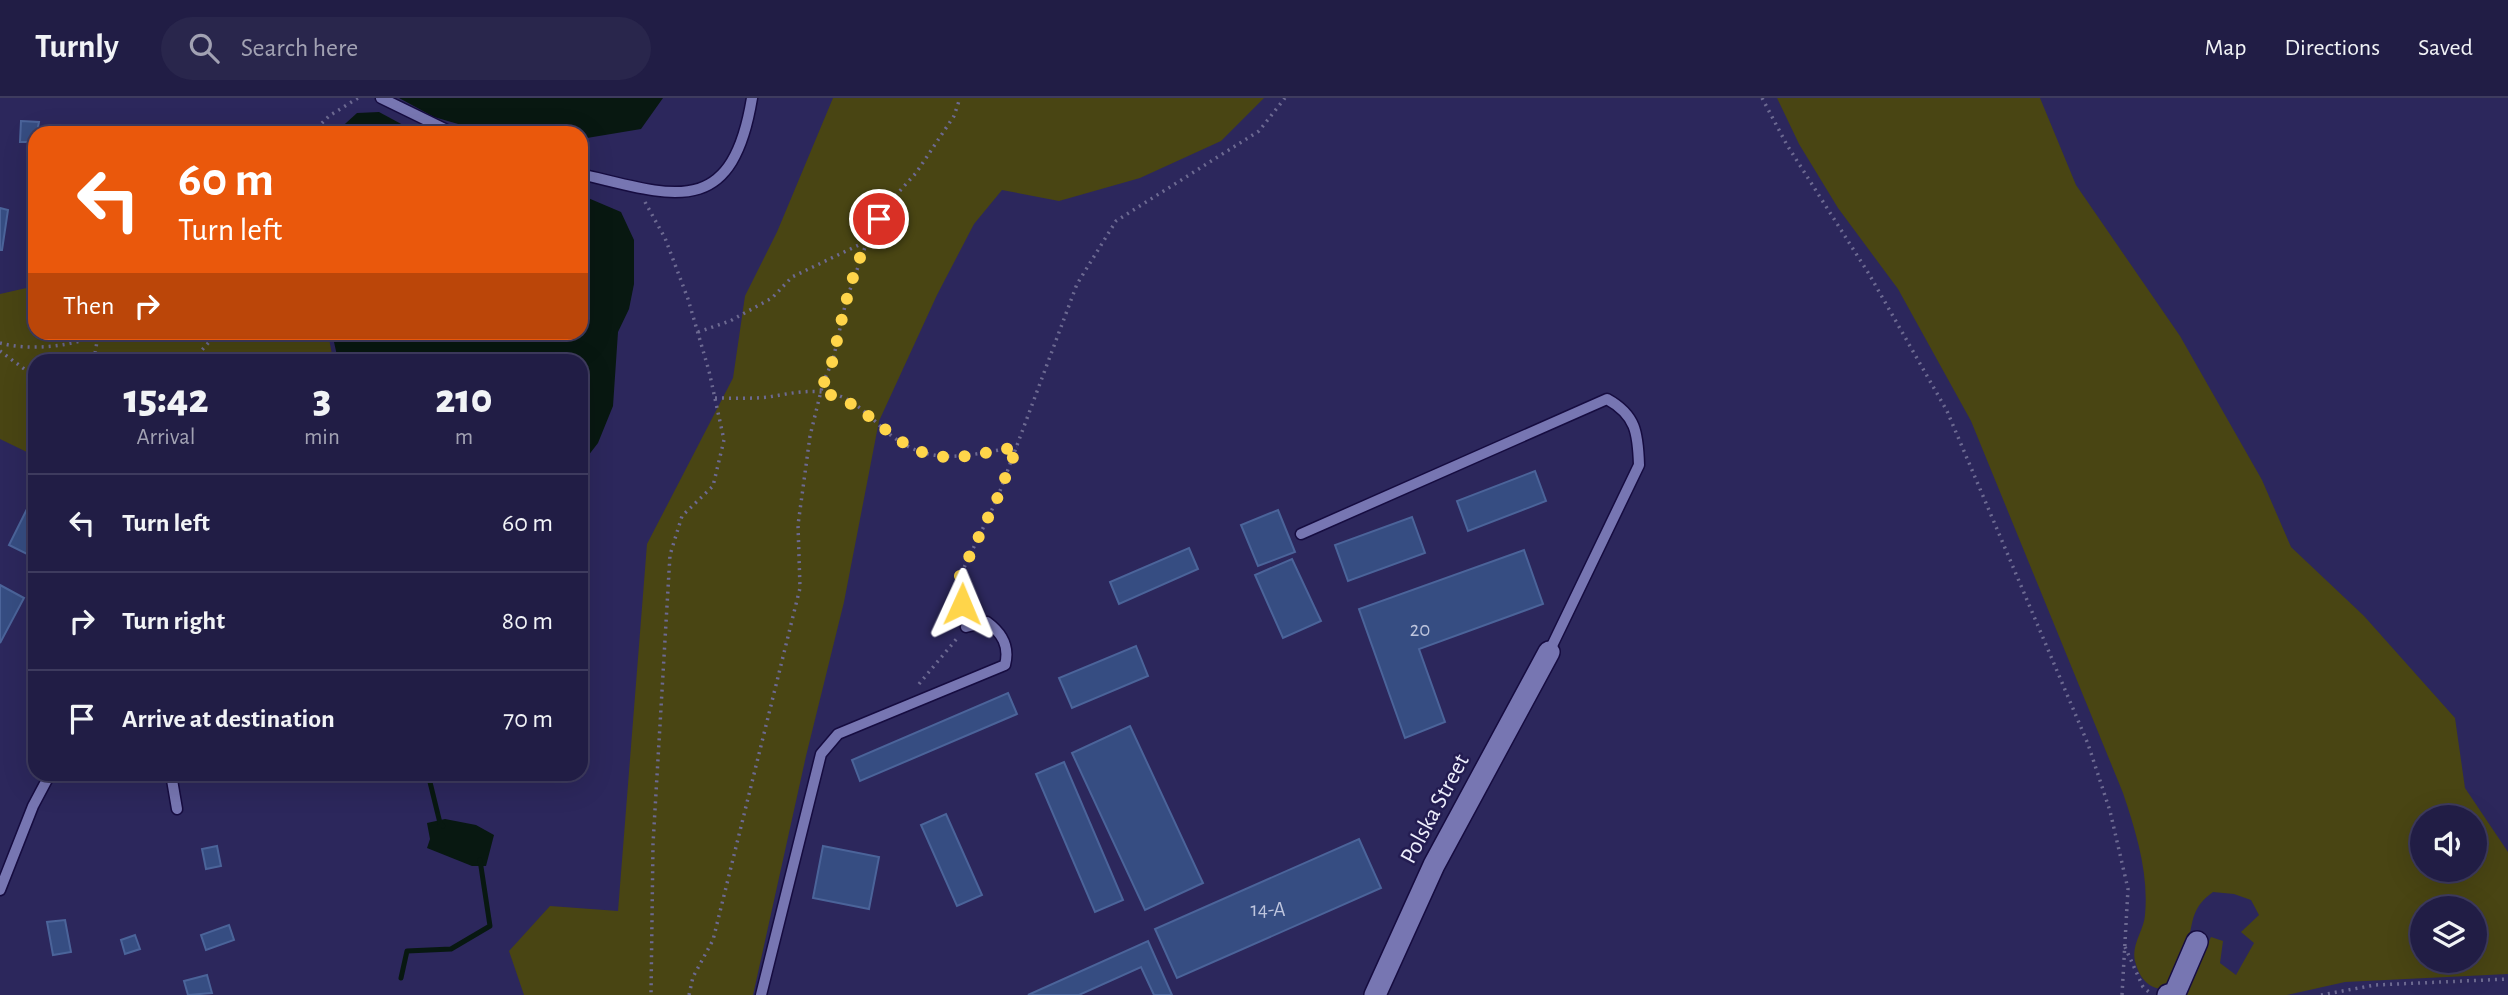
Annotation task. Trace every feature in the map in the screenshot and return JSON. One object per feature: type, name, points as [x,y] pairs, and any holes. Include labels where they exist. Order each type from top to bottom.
[{"type":"street","name":"Polska Street","points":[[1375,995],[1434,865],[1549,652]]},
{"type":"street","points":[[2168,995],[2175,993],[2185,975],[2197,942]]},
{"type":"lane","points":[[381,98],[439,126]]},
{"type":"lane","points":[[588,176],[668,193],[694,192],[712,183],[729,166],[740,148],[752,98]]},
{"type":"lane","points":[[1301,534],[1607,399],[1624,409],[1638,435],[1639,465],[1549,652]]},
{"type":"lane","points":[[761,995],[821,754],[838,734],[1005,665],[1008,653],[999,631],[987,622],[966,627]]},
{"type":"lane","points":[[0,890],[33,806],[46,781]]},
{"type":"lane","points":[[172,781],[177,809]]},
{"type":"path","points":[[319,126],[329,116],[358,98]]},
{"type":"path","points":[[689,995],[693,977],[717,928],[800,588],[798,525],[810,436],[833,360],[846,301],[867,241],[887,205],[916,173],[943,132],[960,98]]},
{"type":"path","points":[[897,710],[966,627],[958,580],[997,499],[1077,284],[1116,221],[1259,131],[1285,98]]},
{"type":"path","points":[[1762,98],[1787,145],[1869,274],[1947,411],[2024,587],[2088,744],[2110,811],[2128,889],[2122,995]]},
{"type":"path","points":[[637,188],[665,238],[698,332],[724,440],[713,486],[682,516],[670,555],[653,844],[651,995]]},
{"type":"path","points":[[698,332],[730,321],[772,298],[792,277],[867,241]]},
{"type":"path","points":[[0,343],[15,347],[52,347],[78,340]]},
{"type":"path","points":[[198,354],[211,340]]},
{"type":"path","points":[[0,351],[28,372]]},
{"type":"path","points":[[715,398],[760,397],[790,391],[837,395],[870,416],[894,437],[936,456],[971,457],[1017,447]]},
{"type":"path","points":[[2125,945],[2143,987],[2153,995]]},
{"type":"path","points":[[2321,995],[2375,985],[2508,979]]},
{"type":"shaded area","points":[[399,98],[663,98],[641,129],[588,138],[588,126],[465,126],[434,117]]},
{"type":"shaded area","points":[[833,98],[1264,98],[1221,141],[1140,178],[1059,201],[1002,190],[974,224],[937,295],[879,421],[844,602],[806,756],[753,995],[524,995],[509,951],[550,906],[618,911],[647,544],[733,378],[745,296],[777,232]]},
{"type":"shaded area","points":[[1777,98],[2040,98],[2076,185],[2180,336],[2262,480],[2291,547],[2364,616],[2455,718],[2465,788],[2476,805],[2410,805],[2410,882],[2487,882],[2487,821],[2508,852],[2508,974],[2345,982],[2287,995],[2184,995],[2211,937],[2223,941],[2220,963],[2236,975],[2254,943],[2241,932],[2259,915],[2251,900],[2234,894],[2213,892],[2196,911],[2186,949],[2168,990],[2156,988],[2146,982],[2137,968],[2134,955],[2145,915],[2145,884],[2140,853],[2123,793],[1971,421],[1898,289],[1838,208],[1799,144]]},
{"type":"shaded area","points":[[379,112],[405,126],[343,126],[357,113]]},
{"type":"shaded area","points":[[588,198],[621,212],[634,240],[634,284],[629,309],[618,332],[613,406],[598,443],[588,456],[588,354],[337,354],[334,340],[588,340]]},
{"type":"shaded area","points":[[28,288],[28,340],[329,340],[332,354],[28,354],[28,453],[0,439],[0,294]]},
{"type":"shaded area","points":[[445,819],[476,825],[494,835],[486,866],[472,866],[427,848],[430,839],[427,823]]},
{"type":"building","points":[[21,121],[39,122],[38,126],[28,126],[28,142],[20,142]]},
{"type":"building","points":[[0,208],[8,210],[2,250],[0,250]]},
{"type":"building","points":[[1535,471],[1546,501],[1468,531],[1457,501]]},
{"type":"building","points":[[28,507],[28,554],[9,545]]},
{"type":"building","points":[[1278,510],[1295,552],[1258,566],[1241,525]]},
{"type":"building","points":[[1412,517],[1425,553],[1348,581],[1335,545]]},
{"type":"building","points":[[1189,548],[1198,569],[1119,604],[1110,582]]},
{"type":"building","points":[[1524,550],[1543,604],[1419,649],[1445,722],[1405,738],[1359,609]]},
{"type":"building","points":[[1292,559],[1321,621],[1283,638],[1255,575]]},
{"type":"building","points":[[0,585],[24,598],[0,643]]},
{"type":"building","points":[[1136,646],[1148,676],[1072,708],[1059,678]]},
{"type":"building","points":[[1008,693],[1017,714],[860,781],[852,760]]},
{"type":"building","points":[[1130,726],[1203,883],[1145,910],[1072,753]]},
{"type":"building","points":[[1064,762],[1123,900],[1095,912],[1036,774]]},
{"type":"building","points":[[946,814],[982,895],[957,906],[921,825]]},
{"type":"building","points":[[1359,839],[1381,888],[1177,978],[1155,929]]},
{"type":"building","points":[[217,846],[221,866],[206,869],[202,849]]},
{"type":"building","points":[[823,846],[879,857],[869,909],[813,898]]},
{"type":"building","points":[[65,920],[71,952],[53,955],[47,922]]},
{"type":"building","points":[[229,925],[234,940],[206,950],[201,935]]},
{"type":"building","points":[[135,935],[140,949],[125,954],[121,940]]},
{"type":"building","points":[[1148,941],[1172,995],[1154,995],[1141,967],[1079,995],[1028,995]]},
{"type":"building","points":[[207,975],[212,993],[188,995],[184,981]]},
{"type":"waterway","points":[[430,781],[443,826]]},
{"type":"waterway","points":[[401,978],[407,951],[451,949],[490,926],[480,860]]},
{"type":"route","points":[[879,219],[858,263],[837,333],[833,360],[821,393],[837,395],[870,416],[894,437],[936,456],[971,457],[1017,447],[997,499],[958,580],[962,604]]}]
